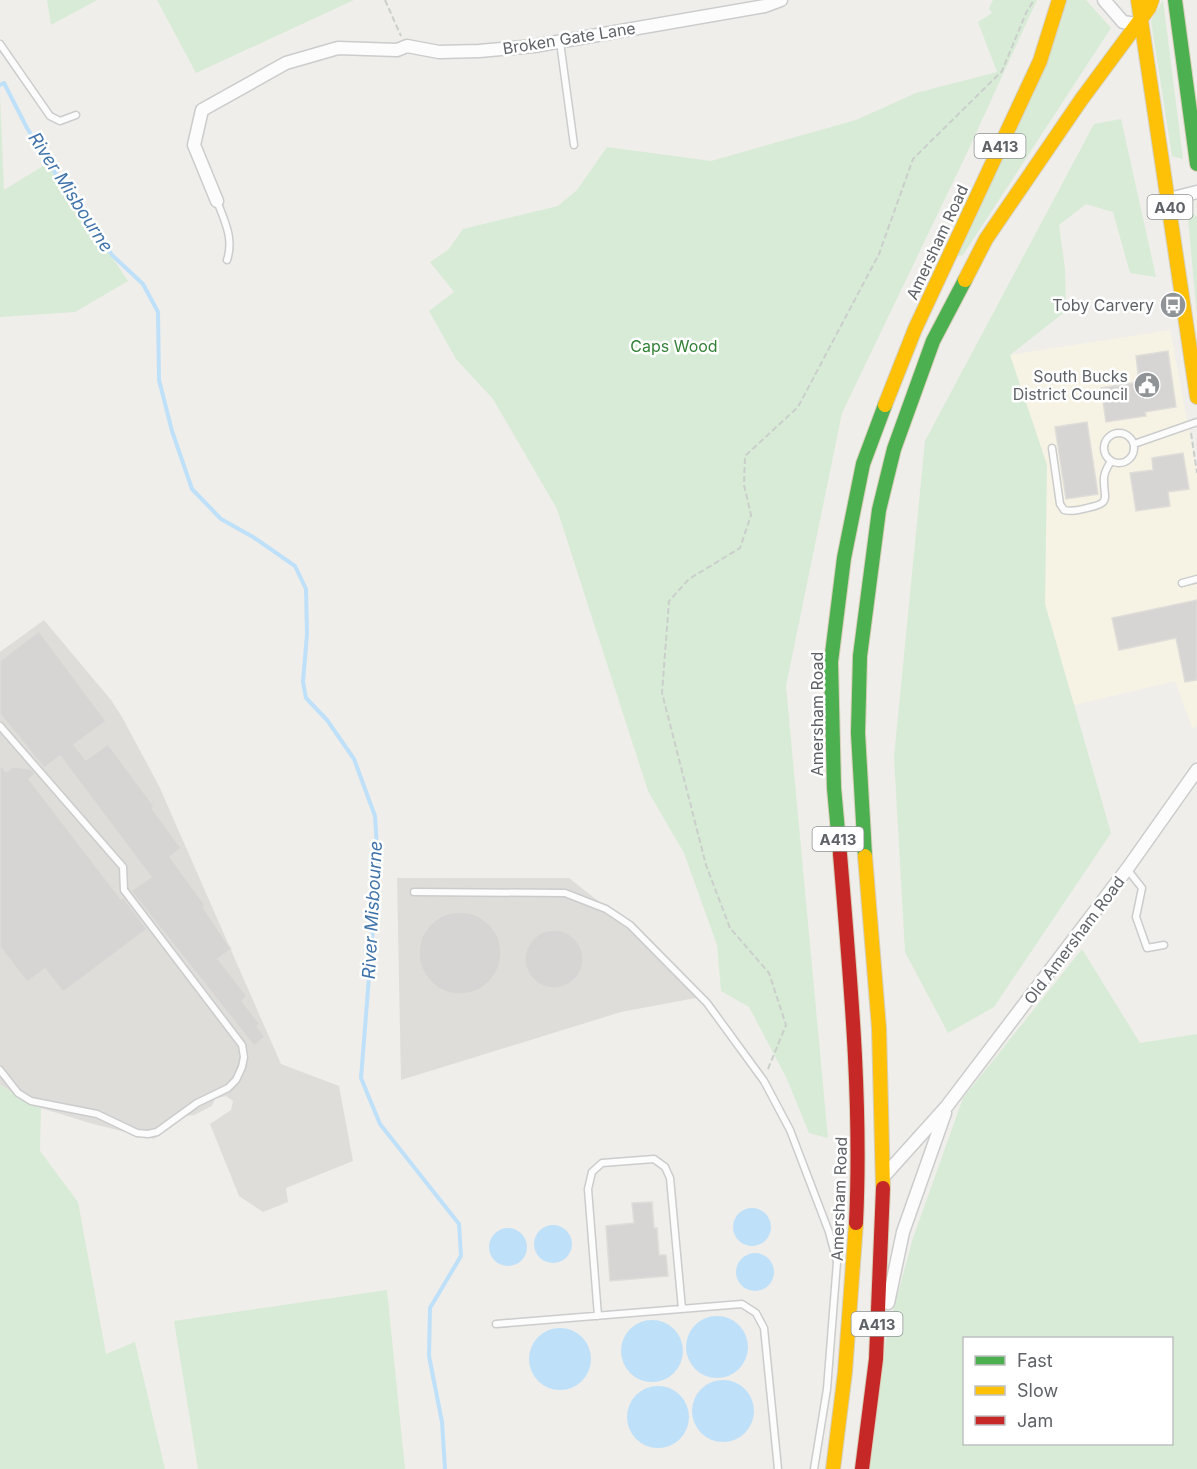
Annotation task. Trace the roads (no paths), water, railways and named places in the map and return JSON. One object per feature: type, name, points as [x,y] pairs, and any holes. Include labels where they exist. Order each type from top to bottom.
[{"type":"main road","name":"Amersham Road","points":[[833,1469],[845,1372],[859,1165],[853,1012],[834,788],[831,662],[844,558],[863,464],[891,388],[915,329],[1040,61],[1059,0]]},
{"type":"main road","name":"A40","points":[[1138,0],[1139,21],[1169,199],[1197,397]]},
{"type":"main road","name":"A413","points":[[862,1469],[876,1359],[883,1177],[879,1028],[862,817],[858,733],[860,656],[879,510],[894,449],[933,341],[986,239],[1152,0]]},
{"type":"main road","points":[[1175,0],[1197,164]]},
{"type":"street","name":"Broken Gate Lane","points":[[217,201],[194,145],[202,110],[286,63],[338,48],[398,50],[407,46],[439,52],[534,46],[765,6],[781,0]]},
{"type":"street","points":[[1104,0],[1123,22],[1139,21]]},
{"type":"street","points":[[1169,199],[1197,192]]},
{"type":"street","name":"Old Amersham Road","points":[[855,1247],[866,1206],[874,1187],[947,1106],[1127,869],[1197,770]]},
{"type":"street","name":"Old Amersham Road","points":[[876,1359],[903,1232],[947,1106]]},
{"type":"lane","points":[[560,42],[574,145]]},
{"type":"lane","points":[[0,44],[50,116],[60,121],[76,115]]},
{"type":"lane","points":[[217,201],[229,234],[231,248],[227,260]]},
{"type":"lane","points":[[1134,444],[1197,422]]},
{"type":"lane","points":[[1121,432],[1134,444],[1134,451],[1129,459],[1121,463],[1111,461],[1104,448],[1107,438],[1121,432]]},
{"type":"lane","points":[[1052,448],[1060,504],[1064,510],[1070,512],[1100,506],[1104,502],[1106,496],[1104,476],[1111,461]]},
{"type":"lane","points":[[1182,583],[1197,579]]},
{"type":"lane","points":[[0,726],[123,867],[124,890],[242,1045],[244,1057],[236,1080],[228,1088],[197,1103],[157,1132],[148,1134],[131,1131],[98,1114],[31,1101],[18,1092],[0,1070]]},
{"type":"lane","points":[[1127,869],[1142,888],[1136,918],[1147,948],[1164,945]]},
{"type":"lane","points":[[414,892],[565,893],[606,909],[630,925],[707,1003],[764,1081],[790,1130],[829,1232],[837,1262],[827,1389],[814,1469]]},
{"type":"lane","points":[[598,1316],[588,1189],[592,1172],[602,1163],[613,1162],[654,1159],[665,1167],[670,1178],[682,1309]]},
{"type":"lane","points":[[496,1324],[742,1304],[756,1313],[764,1328],[778,1469]]},
{"type":"water","points":[[752,1208],[765,1214],[771,1227],[765,1240],[752,1246],[739,1240],[733,1227],[739,1214]]},
{"type":"water","points":[[553,1225],[566,1231],[572,1244],[566,1257],[553,1263],[540,1257],[534,1244],[540,1231]]},
{"type":"water","points":[[508,1228],[521,1234],[527,1247],[521,1260],[508,1266],[495,1260],[489,1247],[495,1234]]},
{"type":"water","points":[[755,1253],[768,1259],[774,1272],[768,1285],[755,1291],[742,1285],[736,1272],[742,1259]]},
{"type":"water","points":[[717,1316],[729,1318],[739,1325],[746,1335],[748,1347],[746,1359],[739,1369],[729,1376],[717,1378],[705,1376],[695,1369],[688,1359],[686,1347],[688,1335],[695,1325],[705,1318]]},
{"type":"water","points":[[652,1320],[664,1322],[674,1329],[681,1339],[683,1351],[681,1363],[674,1373],[664,1380],[652,1382],[640,1380],[630,1373],[623,1363],[621,1351],[623,1339],[630,1329],[640,1322]]},
{"type":"water","points":[[560,1328],[572,1330],[582,1337],[589,1347],[591,1359],[589,1371],[582,1381],[572,1388],[560,1390],[548,1388],[538,1381],[531,1371],[529,1359],[531,1347],[538,1337],[548,1330]]},
{"type":"water","points":[[723,1380],[735,1382],[745,1389],[752,1399],[754,1411],[752,1423],[745,1433],[735,1440],[723,1442],[711,1440],[701,1433],[694,1423],[692,1411],[694,1399],[701,1389],[711,1382]]},
{"type":"water","points":[[658,1386],[670,1388],[680,1395],[687,1405],[689,1417],[687,1429],[680,1439],[670,1446],[658,1448],[646,1446],[636,1439],[629,1429],[627,1417],[629,1405],[636,1395],[646,1388]]},
{"type":"waterway","name":"River Misbourne","points":[[0,85],[4,83],[27,128],[112,255],[143,284],[158,312],[159,380],[172,431],[192,489],[221,519],[253,537],[295,566],[306,589],[307,634],[303,682],[306,698],[327,720],[354,759],[375,816],[378,864],[361,1078],[380,1124],[459,1224],[461,1256],[430,1308],[429,1356],[442,1422],[445,1469]]},
{"type":"place","name":"Toby Carvery","points":[[1173,305]]},
{"type":"place","name":"South Bucks District Council","points":[[1147,385]]},
{"type":"park label","name":"Caps Wood","points":[[674,346]]}]
